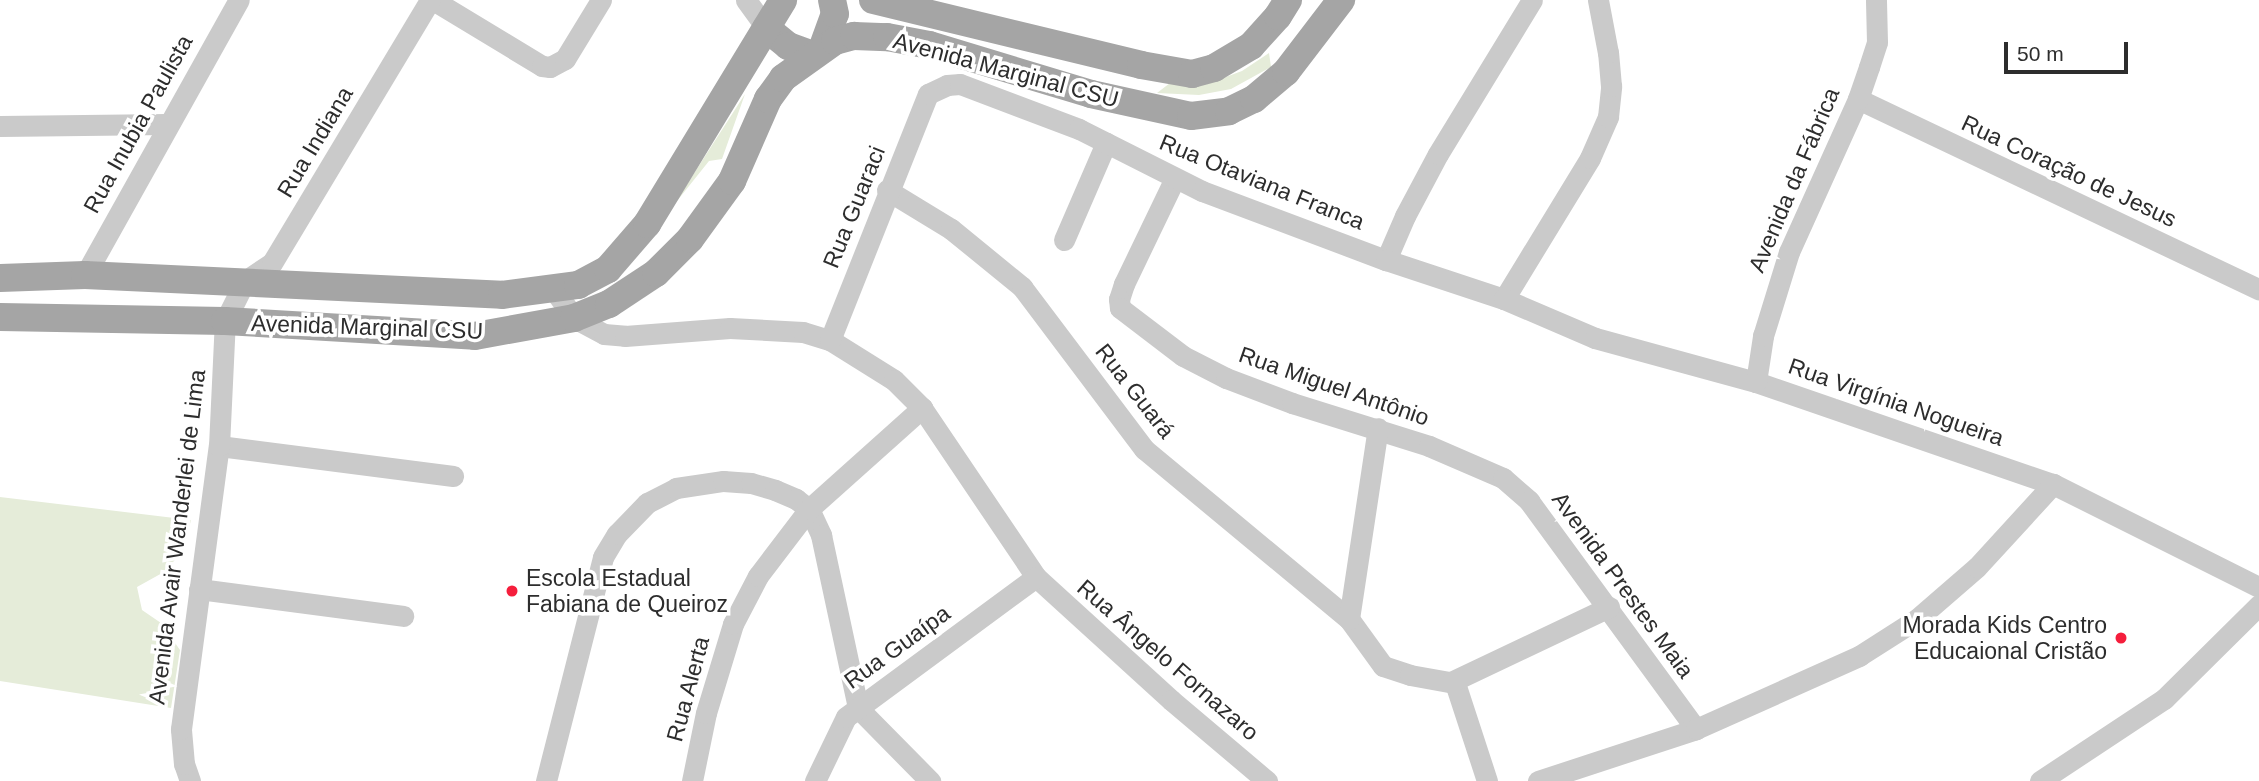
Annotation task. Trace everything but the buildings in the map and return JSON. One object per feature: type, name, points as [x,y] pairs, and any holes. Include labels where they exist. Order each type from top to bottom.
[{"type":"main road","name":"Avenida Marginal CSU","points":[[0,317],[236,301],[502,295],[579,285],[608,269],[626,251],[665,198],[783,0]]},
{"type":"main road","points":[[766,28],[788,46],[818,52],[835,14],[832,0]]},
{"type":"main road","name":"Avenida Marginal CSU","points":[[873,0],[1141,65],[1192,74],[1214,68],[1251,46],[1286,5]]},
{"type":"main road","name":"Avenida Marginal CSU","points":[[0,278],[85,275],[236,301],[475,336],[574,318],[609,304],[656,273],[690,239],[732,181],[768,99],[783,78],[818,52],[854,36],[887,37],[929,45],[1091,93],[1191,116],[1229,111],[1254,99],[1286,72],[1339,2]]},
{"type":"street","name":"Rua Inubia Paulista","points":[[85,275],[167,124],[239,0]]},
{"type":"street","points":[[432,0],[542,66],[550,67],[565,59],[601,0]]},
{"type":"street","name":"Rua Indiana","points":[[236,301],[272,263],[432,0]]},
{"type":"street","points":[[746,0],[766,28]]},
{"type":"street","points":[[1386,260],[1405,216],[1438,154],[1532,0]]},
{"type":"street","points":[[1504,299],[1590,158],[1608,117],[1611,86],[1608,52],[1598,0]]},
{"type":"street","name":"Avenida da Fábrica","points":[[1756,382],[1762,336],[1789,252],[1858,99],[1877,42],[1877,0]]},
{"type":"street","name":"Rua Otaviana Franca","points":[[928,94],[947,85],[969,86],[1079,129],[1175,178],[1386,260],[1504,299]]},
{"type":"street","points":[[1079,129],[1091,93]]},
{"type":"street","name":"Rua Guaraci","points":[[830,340],[887,190],[928,94]]},
{"type":"street","name":"Rua Coração de Jesus","points":[[1858,99],[2259,289]]},
{"type":"street","points":[[0,126],[167,124]]},
{"type":"street","points":[[1063,240],[1106,143]]},
{"type":"street","name":"Rua Miguel Antônio","points":[[1175,178],[1124,284],[1119,299],[1120,309],[1183,356],[1226,378],[1292,403],[1429,446],[1503,478]]},
{"type":"street","name":"Rua Guará","points":[[887,190],[951,229],[1022,287],[1144,449],[1349,619],[1383,666],[1455,686]]},
{"type":"street","points":[[554,290],[574,318],[604,334],[625,337],[730,328],[772,328],[830,340]]},
{"type":"street","name":"Rua Virgínia Nogueira","points":[[1504,299],[1595,338],[1756,382],[2053,484],[2259,587]]},
{"type":"street","name":"Avenida Avair Wanderlei de Lima","points":[[190,781],[184,764],[181,729],[236,301]]},
{"type":"street","name":"Rua Ângelo Fornazaro","points":[[830,340],[894,380],[922,408],[1036,577],[1171,700],[1267,781]]},
{"type":"street","name":"Rua Alerta","points":[[692,781],[706,713],[733,624],[758,576],[809,509],[922,408]]},
{"type":"street","points":[[1349,619],[1378,428]]},
{"type":"street","points":[[219,446],[453,477]]},
{"type":"street","name":"Avenida Prestes Maia","points":[[1503,478],[1529,501],[1696,729]]},
{"type":"street","points":[[546,781],[603,557],[617,534],[647,503],[676,488],[723,481],[751,483],[775,490],[796,499],[809,509],[821,535],[858,708],[930,781]]},
{"type":"street","points":[[1538,781],[1696,729],[1860,656],[1917,619],[1976,567],[2053,484]]},
{"type":"street","name":"Rua Guaípa","points":[[815,781],[837,730],[846,717],[1036,577]]},
{"type":"street","points":[[198,589],[403,616]]},
{"type":"street","points":[[2040,781],[2170,694],[2259,604]]},
{"type":"street","points":[[1487,781],[1455,686],[1609,607]]},
{"type":"green space","points":[[1269,53],[1271,67],[1231,89],[1199,95],[1157,93],[1170,83],[1215,81],[1242,71]]},
{"type":"green space","points":[[745,94],[722,159],[709,161],[673,206]]},
{"type":"green space","points":[[0,497],[191,520],[183,551],[164,572],[137,587],[142,610],[161,623],[180,650],[171,708],[0,681]]},
{"type":"place","name":"Escola Estadual Fabiana de Queiroz","points":[[512,591]]},
{"type":"place","name":"Morada Kids Centro Educaional Cristão","points":[[2121,638]]}]
